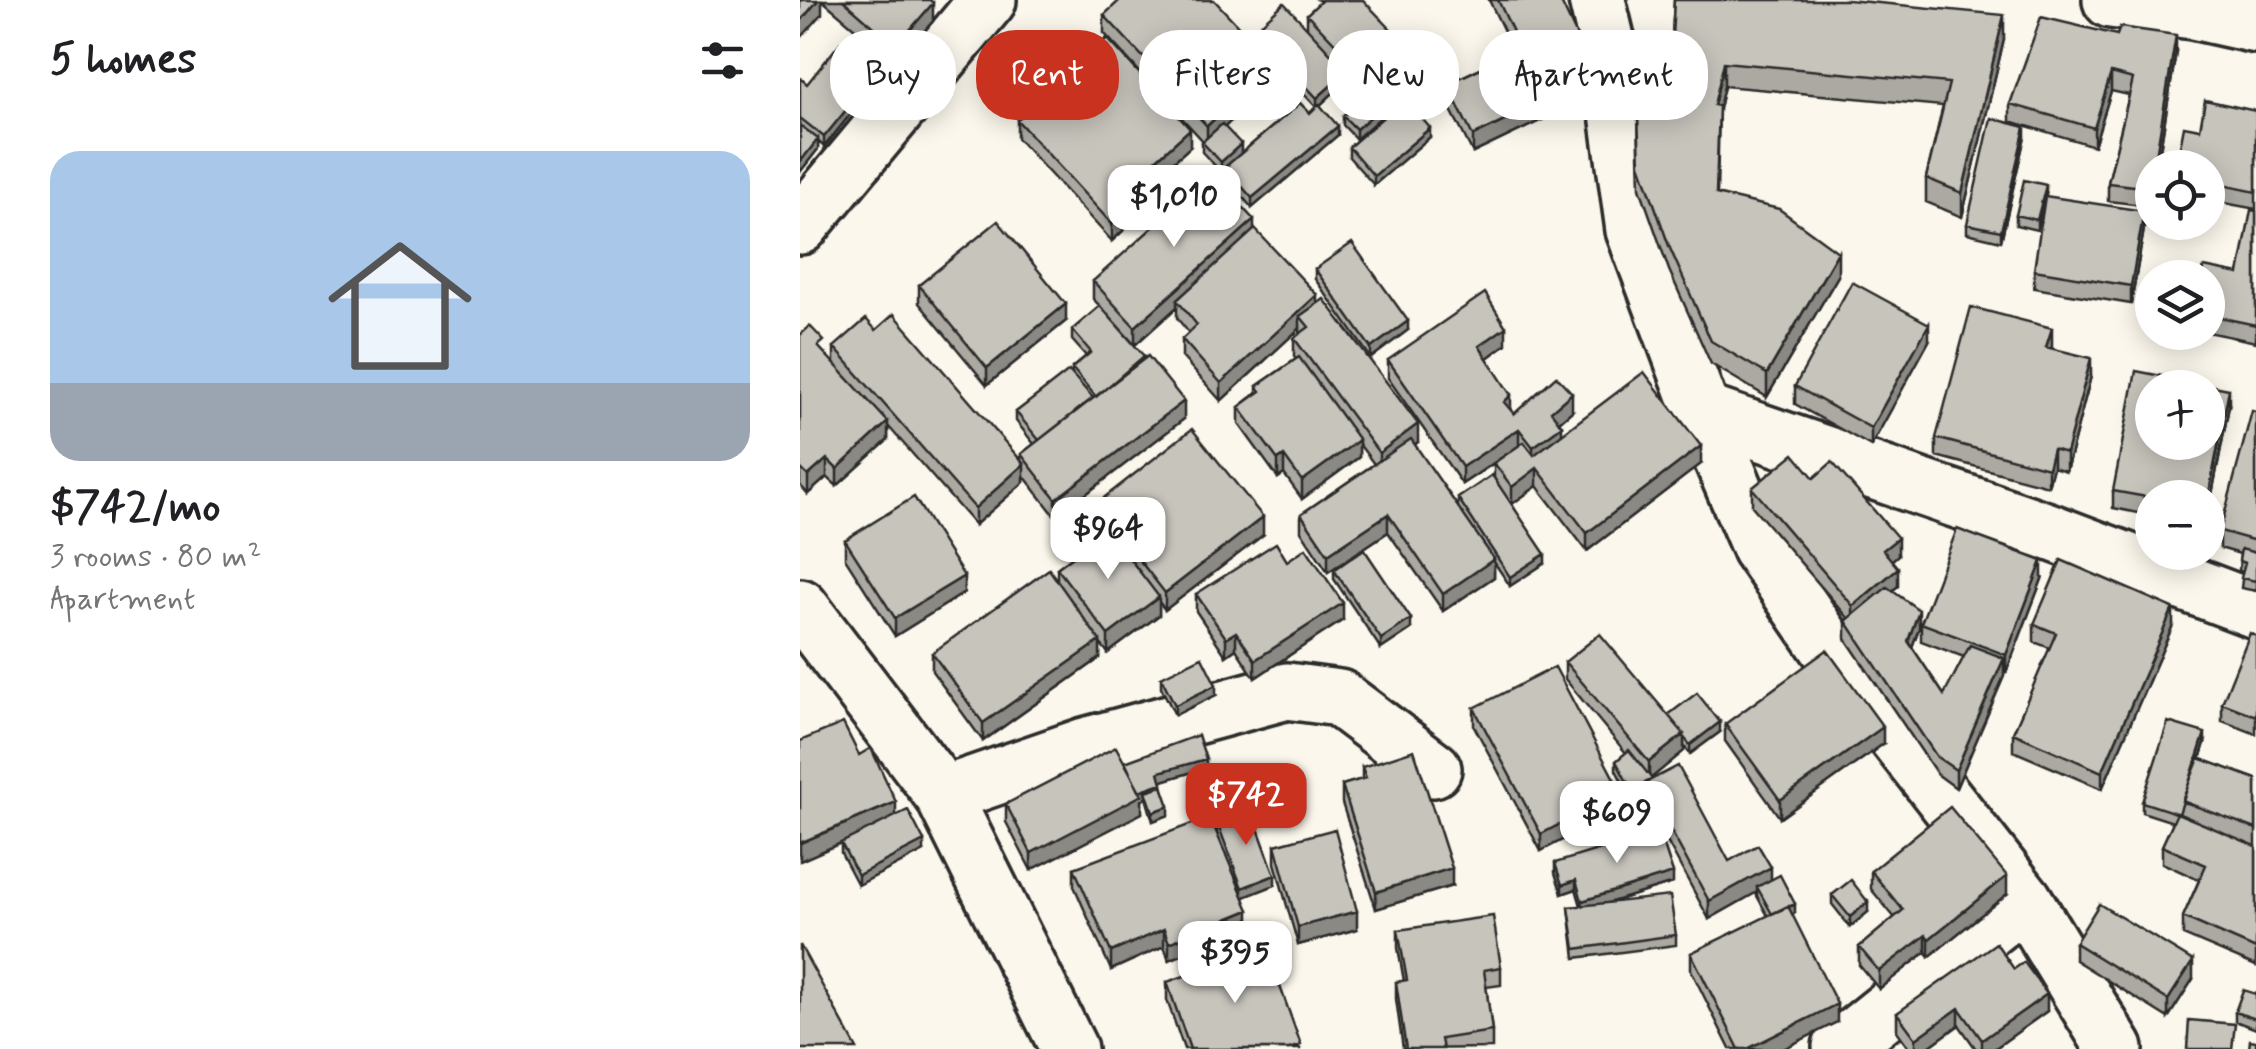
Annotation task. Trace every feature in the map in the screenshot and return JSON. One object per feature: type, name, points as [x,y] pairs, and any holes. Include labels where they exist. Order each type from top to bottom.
[{"type":"street","points":[[1597,0],[1610,55],[1634,230],[1702,412],[1760,548],[1841,666],[2024,900],[2115,1049]]},
{"type":"street","points":[[2112,0],[2256,25]]},
{"type":"street","points":[[800,226],[986,1]]},
{"type":"street","points":[[1702,412],[2046,530],[2256,610]]},
{"type":"street","points":[[800,607],[943,795],[1069,1049]]},
{"type":"street","points":[[943,795],[1085,746],[1287,691],[1340,698],[1434,769]]},
{"type":"street","points":[[1840,1048],[2024,900]]},
{"type":"building","points":[[800,0],[818,0],[800,22]]},
{"type":"building","points":[[843,0],[933,3],[910,30],[878,30]]},
{"type":"building","points":[[1120,0],[1214,0],[1242,30],[1139,30],[1139,53],[1104,15]]},
{"type":"building","points":[[1322,0],[1363,0],[1392,30],[1327,30],[1327,35],[1307,14]]},
{"type":"building","points":[[1498,0],[1560,0],[1574,30],[1512,30]]},
{"type":"building","points":[[1674,0],[1848,0],[2004,15],[1962,193],[1926,178],[1949,83],[1724,62],[1714,105],[1719,106],[1716,194],[1779,209],[1838,252],[1767,374],[1711,341],[1669,246],[1640,164],[1638,120],[1708,120],[1708,30],[1672,30]]},
{"type":"building","points":[[1284,3],[1327,49],[1327,89],[1317,98],[1307,87],[1307,30],[1254,30]]},
{"type":"building","points":[[2041,17],[2117,35],[2120,27],[2176,35],[2157,150],[2135,150],[2135,186],[2108,183],[2133,79],[2111,73],[2094,128],[2010,104]]},
{"type":"building","points":[[1119,51],[1139,73],[1139,120],[1182,120],[1190,129],[1138,176],[1149,190],[1112,224],[1017,120],[1119,120]]},
{"type":"building","points":[[830,55],[830,120],[838,120],[824,137],[800,118],[800,78],[807,84]]},
{"type":"building","points":[[1479,69],[1479,120],[1506,120],[1473,136],[1459,108],[1459,78]]},
{"type":"building","points":[[2205,100],[2256,111],[2256,192],[2225,186],[2225,150],[2179,150],[2184,126],[2200,129]]},
{"type":"building","points":[[1319,104],[1327,113],[1327,120],[1338,126],[1252,198],[1225,167],[1280,120],[1307,120],[1307,110],[1310,113]]},
{"type":"building","points":[[1991,118],[2025,127],[2001,231],[1967,224]]},
{"type":"building","points":[[1347,120],[1367,120],[1356,129]]},
{"type":"building","points":[[1380,120],[1423,120],[1430,128],[1374,176],[1349,147]]},
{"type":"building","points":[[1222,124],[1241,144],[1221,162],[1202,142]]},
{"type":"building","points":[[800,125],[818,139],[800,162]]},
{"type":"building","points":[[1212,174],[1254,220],[1135,327],[1093,281]]},
{"type":"building","points":[[2024,180],[2046,185],[2037,220],[2016,215]]},
{"type":"building","points":[[2045,196],[2135,210],[2135,240],[2139,240],[2131,286],[2034,270]]},
{"type":"building","points":[[2251,210],[2256,211],[2256,325],[2225,319],[2225,271],[2239,274]]},
{"type":"building","points":[[998,221],[1066,304],[987,368],[919,285]]},
{"type":"building","points":[[1255,229],[1317,295],[1221,383],[1182,339],[1197,325],[1177,300]]},
{"type":"building","points":[[1352,243],[1408,321],[1371,348],[1315,269]]},
{"type":"building","points":[[1852,282],[1929,324],[1871,428],[1795,386]]},
{"type":"building","points":[[1485,293],[1506,327],[1479,346],[1511,395],[1504,402],[1514,414],[1556,376],[1572,393],[1551,411],[1562,426],[1533,447],[1519,429],[1462,467],[1388,360]]},
{"type":"building","points":[[1324,299],[1418,424],[1379,453],[1294,338],[1309,327],[1300,316]]},
{"type":"building","points":[[1100,306],[1144,356],[1096,397],[1072,368],[1091,352],[1072,330]]},
{"type":"building","points":[[1971,307],[2052,328],[2046,347],[2091,358],[2066,453],[2053,449],[2048,468],[1936,438]]},
{"type":"building","points":[[894,314],[1024,464],[975,508],[834,347],[866,319],[876,330]]},
{"type":"building","points":[[810,326],[824,341],[818,346],[888,422],[837,469],[827,459],[808,476],[800,468],[800,335]]},
{"type":"building","points":[[1148,356],[1184,401],[1056,499],[1021,454]]},
{"type":"building","points":[[1299,357],[1359,440],[1302,481],[1284,456],[1278,460],[1239,407],[1261,391],[1257,386]]},
{"type":"building","points":[[1069,371],[1093,398],[1039,440],[1016,412]]},
{"type":"building","points":[[1644,372],[1701,446],[1587,533],[1537,468],[1512,487],[1494,463],[1524,442],[1534,455]]},
{"type":"building","points":[[2135,376],[2135,460],[2215,460],[2211,480],[2135,480],[2135,495],[2113,491]]},
{"type":"building","points":[[2252,411],[2256,412],[2256,541],[2225,532],[2225,512]]},
{"type":"building","points":[[1192,429],[1263,517],[1165,593],[1096,504]]},
{"type":"building","points":[[1411,439],[1494,559],[1443,594],[1388,514],[1328,554],[1301,514]]},
{"type":"building","points":[[1794,454],[1814,478],[1832,462],[1898,538],[1883,550],[1898,568],[1853,606],[1752,488]]},
{"type":"building","points":[[1492,475],[1545,554],[1510,577],[1458,498]]},
{"type":"building","points":[[914,497],[964,576],[895,618],[845,540]]},
{"type":"building","points":[[1957,529],[2042,561],[2006,655],[1921,623]]},
{"type":"building","points":[[1108,530],[1159,597],[1108,635],[1057,568]]},
{"type":"building","points":[[1276,543],[1287,561],[1306,548],[1343,603],[1255,660],[1236,632],[1226,638],[1196,594]]},
{"type":"building","points":[[1364,549],[1411,619],[1381,639],[1334,570]]},
{"type":"building","points":[[2241,549],[2256,553],[2256,581],[2241,578],[2245,563],[2239,561]]},
{"type":"building","points":[[2061,560],[2173,608],[2102,772],[2013,733],[2056,633],[2034,624]]},
{"type":"building","points":[[1049,569],[1100,641],[983,723],[932,653]]},
{"type":"building","points":[[1887,587],[1919,610],[1908,641],[1944,695],[1970,645],[2004,658],[1956,770],[1937,757],[1846,621]]},
{"type":"building","points":[[2250,633],[2256,636],[2256,716],[2222,703]]},
{"type":"building","points":[[1600,634],[1684,734],[1649,762],[1565,662]]},
{"type":"building","points":[[1827,650],[1883,727],[1780,800],[1725,724]]},
{"type":"building","points":[[1202,657],[1216,685],[1175,705],[1161,677]]},
{"type":"building","points":[[1555,667],[1621,792],[1541,834],[1474,708]]},
{"type":"building","points":[[1697,693],[1720,722],[1690,745],[1668,715]]},
{"type":"building","points":[[2168,722],[2205,733],[2179,814],[2142,802]]},
{"type":"building","points":[[843,723],[859,755],[871,748],[896,802],[800,843],[800,741]]},
{"type":"building","points":[[1198,735],[1206,759],[1159,772],[1162,783],[1139,791],[1125,762]]},
{"type":"building","points":[[1116,747],[1142,795],[1031,853],[1006,804]]},
{"type":"building","points":[[1414,750],[1452,868],[1376,892],[1342,785],[1366,778],[1362,767]]},
{"type":"building","points":[[1629,750],[1652,779],[1633,793],[1616,761]]},
{"type":"building","points":[[2199,758],[2256,779],[2256,829],[2182,801]]},
{"type":"building","points":[[1678,766],[1729,861],[1758,845],[1771,867],[1709,901],[1645,783]]},
{"type":"building","points":[[1162,786],[1169,806],[1153,812],[1146,791]]},
{"type":"building","points":[[1950,807],[2007,876],[1929,939],[1926,935],[1879,971],[1859,947],[1903,910],[1871,871]]},
{"type":"building","points":[[1251,809],[1275,875],[1242,888],[1217,822]]},
{"type":"building","points":[[908,810],[924,841],[858,875],[841,843]]},
{"type":"building","points":[[2177,813],[2256,846],[2256,949],[2183,917],[2206,865],[2162,846]]},
{"type":"building","points":[[1210,817],[1249,910],[1169,943],[1164,929],[1111,952],[1074,868]]},
{"type":"building","points":[[1335,829],[1357,911],[1298,927],[1275,845]]},
{"type":"building","points":[[1659,831],[1673,873],[1582,901],[1576,880],[1562,885],[1555,863]]},
{"type":"building","points":[[1780,875],[1795,904],[1772,914],[1757,887]]},
{"type":"building","points":[[1851,880],[1868,902],[1850,917],[1832,895]]},
{"type":"building","points":[[1670,896],[1676,935],[1575,949],[1569,907]]},
{"type":"building","points":[[2099,904],[2193,961],[2168,1000],[2075,943]]},
{"type":"building","points":[[1788,906],[1837,1004],[1747,1049],[1739,1049],[1691,953]]},
{"type":"building","points":[[1493,916],[1501,967],[1484,970],[1492,1031],[1441,1039],[1443,1049],[1406,1049],[1396,982],[1407,980],[1398,930]]},
{"type":"building","points":[[1996,943],[2014,969],[2024,962],[2047,994],[1982,1040],[1959,1008],[1916,1039],[1897,1013]]},
{"type":"building","points":[[800,945],[857,1049],[800,1049]]},
{"type":"building","points":[[1266,947],[1301,1045],[1289,1049],[1190,1049],[1167,982]]},
{"type":"building","points":[[2243,990],[2256,994],[2256,1019],[2235,1012]]},
{"type":"building","points":[[2189,1020],[2235,1024],[2232,1049],[2187,1049]]}]
